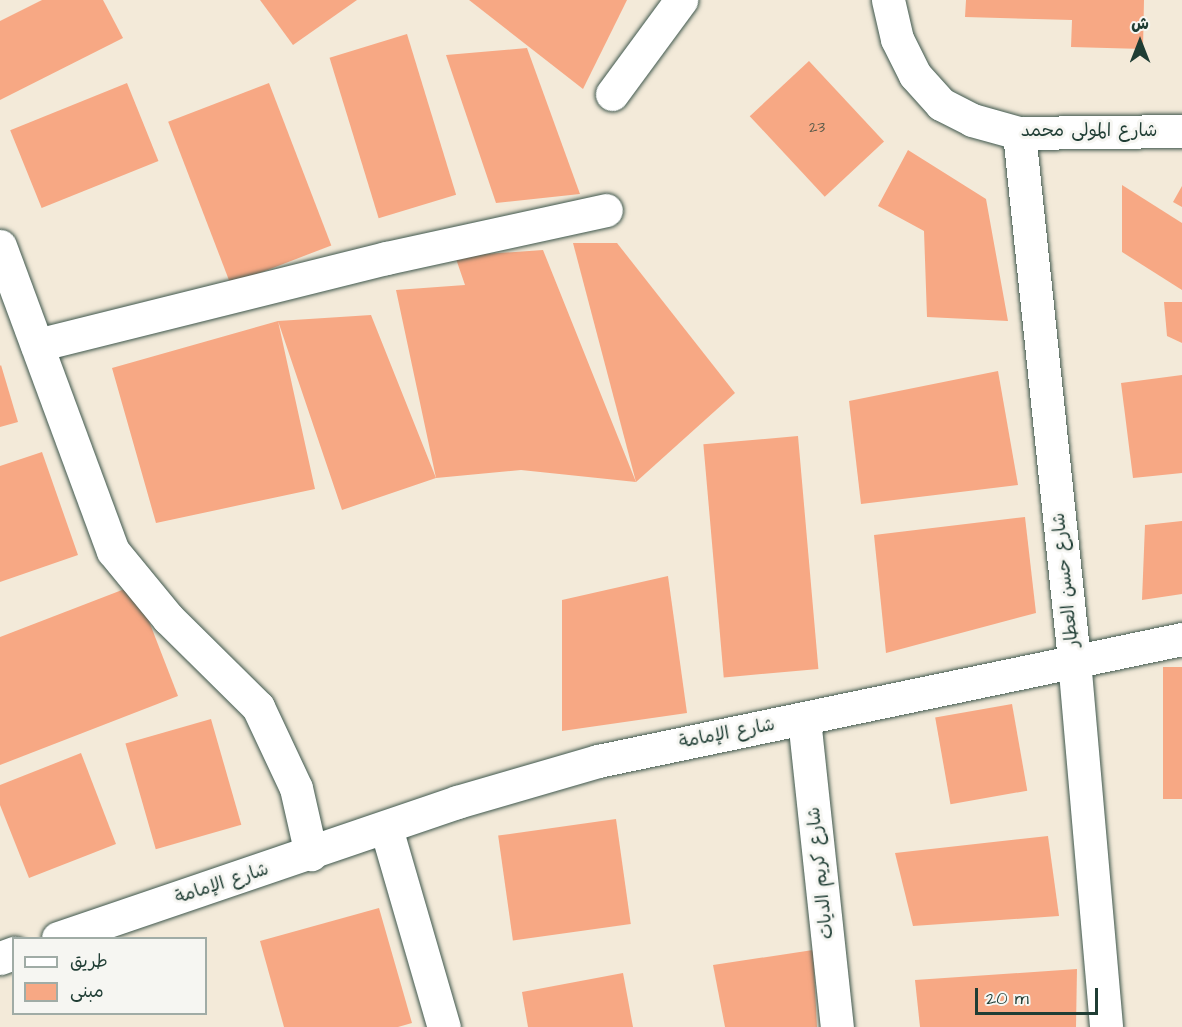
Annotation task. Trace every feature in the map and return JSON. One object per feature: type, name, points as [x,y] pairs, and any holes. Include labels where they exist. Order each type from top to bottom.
[{"type":"street","points":[[612,94],[681,0]]},
{"type":"street","name":"شارع المولى محمد","points":[[888,0],[897,39],[915,75],[941,104],[972,120],[1019,133],[1182,131]]},
{"type":"street","name":"شارع حسن العطار","points":[[1019,133],[1074,660],[1106,1027]]},
{"type":"street","points":[[37,345],[386,258],[606,210]]},
{"type":"street","points":[[0,246],[113,551],[168,618],[258,707],[296,788],[311,854]]},
{"type":"street","name":"شارع الإمامة","points":[[64,937],[457,802],[598,761],[1182,639]]},
{"type":"street","name":"شارع كريم الديات","points":[[804,719],[837,1027]]},
{"type":"street","points":[[386,828],[444,1027]]},
{"type":"building","points":[[42,0],[103,0],[123,38],[0,100],[0,21]]},
{"type":"building","points":[[260,0],[357,0],[293,45]]},
{"type":"building","points":[[469,0],[627,0],[583,89]]},
{"type":"building","points":[[966,0],[1144,0],[1143,49],[1071,47],[1072,20],[965,17]]},
{"type":"building","points":[[407,34],[456,195],[379,218],[330,58]]},
{"type":"building","points":[[527,48],[580,194],[496,203],[446,55]]},
{"type":"building","points":[[809,61],[884,141],[825,197],[750,116]]},
{"type":"building","points":[[127,83],[158,161],[42,208],[10,130]]},
{"type":"building","points":[[269,83],[331,245],[231,284],[168,122]]},
{"type":"building","points":[[908,150],[986,199],[1008,321],[927,317],[924,231],[878,206]]},
{"type":"building","points":[[1122,185],[1182,223],[1182,290],[1122,252]]},
{"type":"building","points":[[1182,186],[1182,207],[1173,202]]},
{"type":"building","points":[[573,243],[617,243],[735,393],[636,482]]},
{"type":"building","points":[[543,250],[636,482],[521,470],[436,478],[396,290],[465,285],[455,256]]},
{"type":"building","points":[[1164,302],[1182,302],[1182,343],[1167,336]]},
{"type":"building","points":[[371,315],[436,478],[342,510],[278,321]]},
{"type":"building","points":[[278,321],[315,489],[156,523],[112,368]]},
{"type":"building","points":[[0,366],[18,422],[0,427]]},
{"type":"building","points":[[998,371],[1018,485],[861,504],[849,401]]},
{"type":"building","points":[[1182,375],[1182,473],[1133,478],[1121,383]]},
{"type":"building","points":[[798,436],[818,669],[724,677],[703,444]]},
{"type":"building","points":[[42,452],[78,555],[0,582],[0,466]]},
{"type":"building","points":[[1025,517],[1036,613],[886,653],[874,535]]},
{"type":"building","points":[[1182,521],[1182,594],[1142,600],[1145,525]]},
{"type":"building","points":[[668,576],[687,713],[562,731],[562,600]]},
{"type":"building","points":[[135,585],[178,696],[0,765],[0,637]]},
{"type":"building","points":[[1163,667],[1182,667],[1182,799],[1163,799]]},
{"type":"building","points":[[1012,704],[1027,791],[950,804],[935,718]]},
{"type":"building","points":[[211,719],[241,825],[156,849],[125,744]]},
{"type":"building","points":[[81,753],[116,844],[29,878],[0,805],[0,785]]},
{"type":"building","points":[[616,819],[631,924],[513,941],[498,836]]},
{"type":"building","points":[[1048,836],[1059,916],[913,926],[895,853]]},
{"type":"building","points":[[379,908],[412,1023],[398,1027],[284,1027],[260,941]]},
{"type":"building","points":[[813,950],[817,1027],[725,1027],[713,965]]},
{"type":"building","points":[[1077,969],[1076,1027],[920,1027],[915,980]]},
{"type":"building","points":[[623,973],[633,1027],[528,1027],[522,992]]}]
